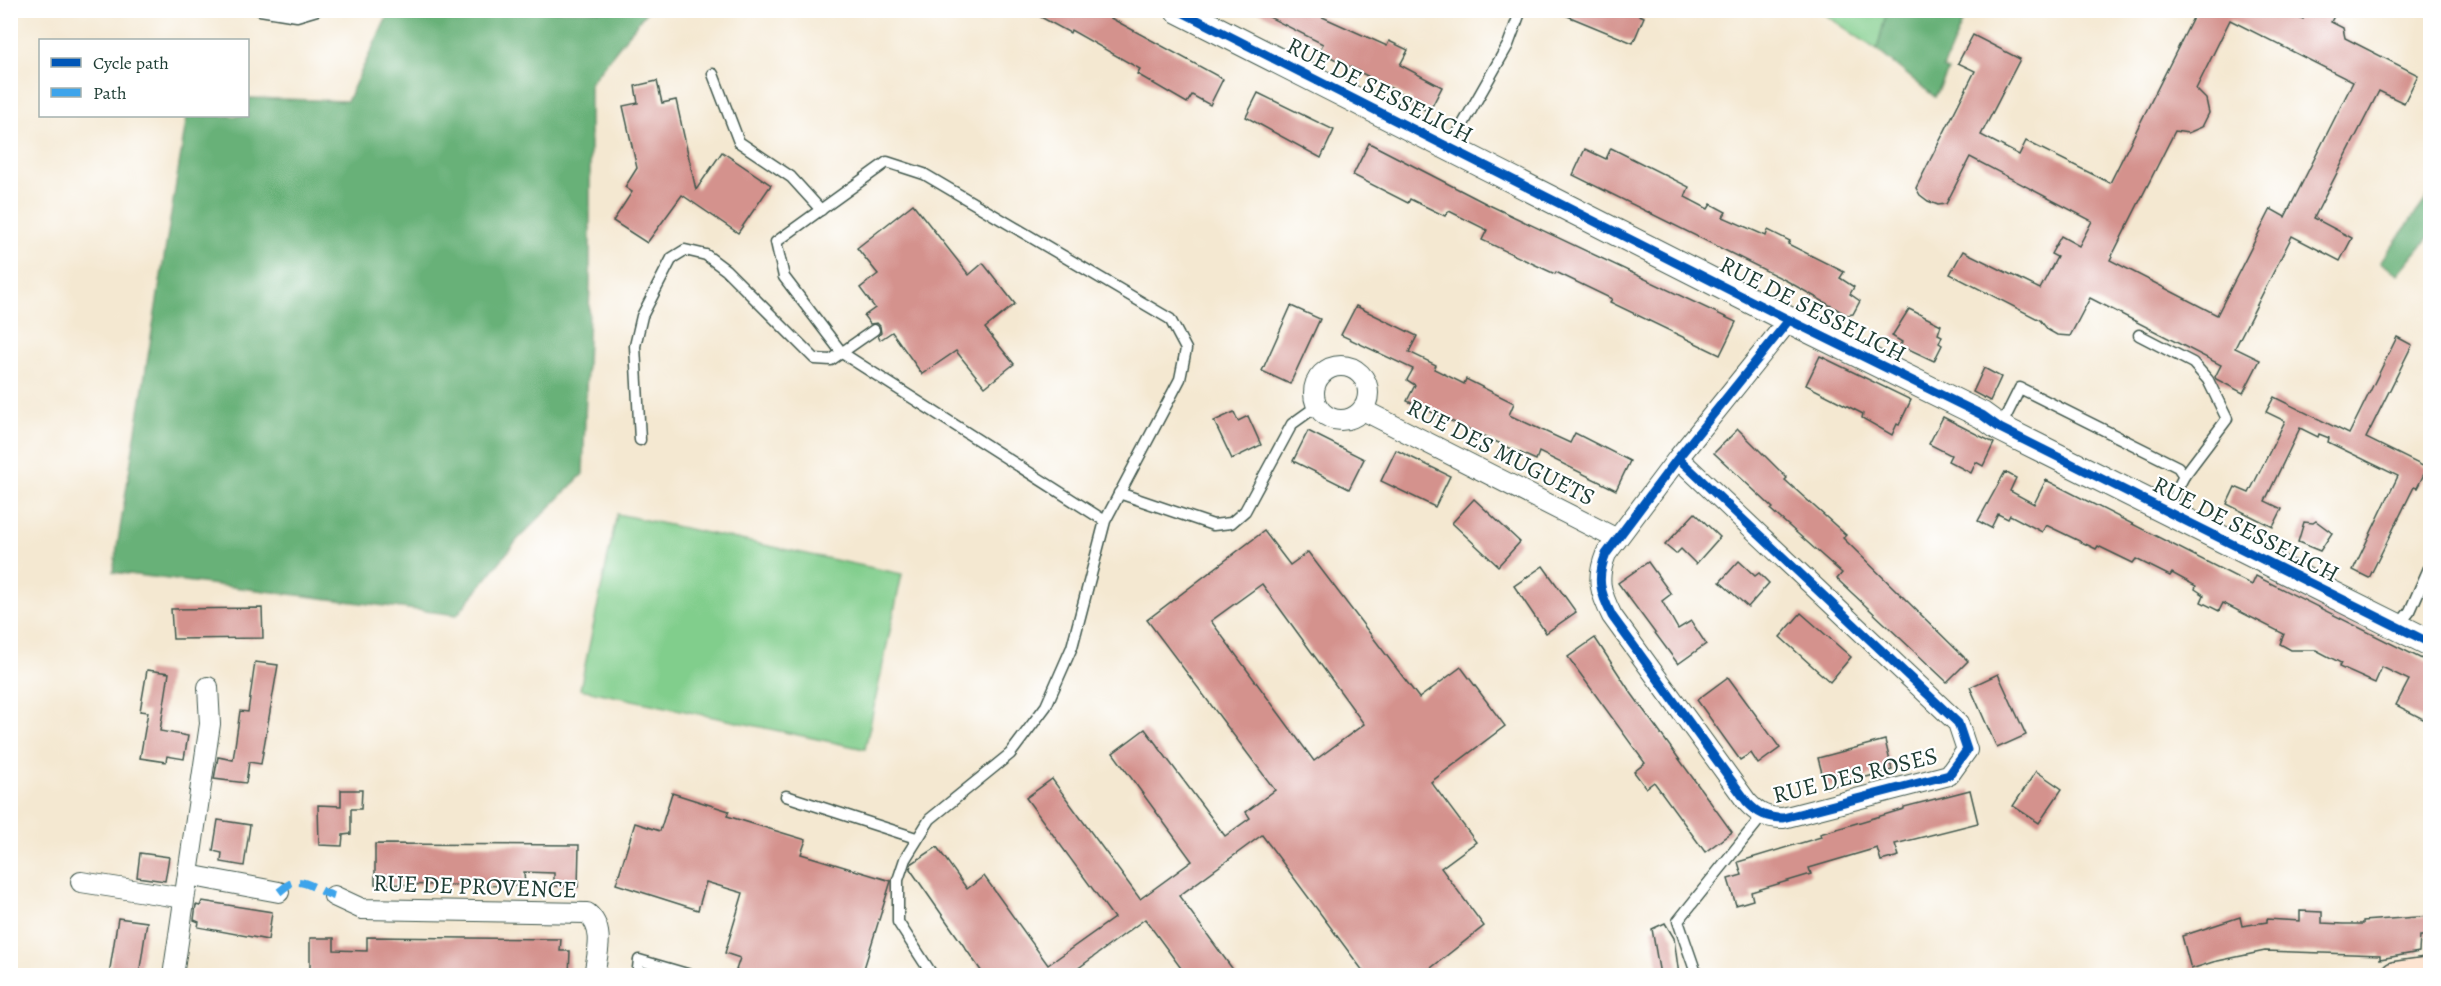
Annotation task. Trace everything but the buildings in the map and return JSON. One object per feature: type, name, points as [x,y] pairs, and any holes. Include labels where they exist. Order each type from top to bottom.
[{"type":"main road","points":[[2395,975],[2430,971]]},
{"type":"street","name":"RUE DE SESSELICH","points":[[1178,10],[1789,320],[1982,415],[2000,428],[2430,643]]},
{"type":"street","name":"RUE DES ROSES","points":[[1678,458],[1958,723],[1967,750],[1949,775],[1783,818],[1763,815],[1747,802],[1612,616],[1601,594],[1601,567],[1606,554],[1678,458],[1789,320]]},
{"type":"street","points":[[1339,366],[1357,371],[1367,385],[1369,394],[1363,411],[1356,417],[1339,421],[1330,418],[1317,406],[1315,398],[1318,380],[1323,373],[1339,366]]},
{"type":"street","name":"RUE DES MUGUETS","points":[[1363,411],[1617,539]]},
{"type":"street","points":[[173,975],[210,724],[208,687]]},
{"type":"street","points":[[188,875],[279,892]]},
{"type":"street","points":[[81,882],[184,898]]},
{"type":"street","name":"RUE DE PROVENCE","points":[[334,896],[362,909],[587,913],[594,919],[600,934],[594,975]]},
{"type":"lane","points":[[260,10],[297,16],[317,10]]},
{"type":"lane","points":[[1450,147],[1508,45],[1521,10]]},
{"type":"lane","points":[[713,74],[738,141],[791,177],[821,210]]},
{"type":"lane","points":[[933,975],[898,922],[898,880],[905,859],[916,838],[930,819],[1010,754],[1046,706],[1072,647],[1105,521],[1180,379],[1186,349],[1170,320],[924,174],[887,162],[776,243],[784,276],[842,352],[1105,521]]},
{"type":"lane","points":[[640,440],[635,346],[639,326],[649,300],[672,258],[685,250],[706,255],[726,270],[815,358],[831,360],[874,330]]},
{"type":"lane","points":[[2139,335],[2193,363],[2208,380],[2227,419],[2184,476],[2166,511]]},
{"type":"lane","points":[[2000,428],[2020,388],[2178,467],[2184,476]]},
{"type":"lane","points":[[1119,493],[1213,525],[1231,523],[1245,511],[1292,424],[1317,406]]},
{"type":"lane","points":[[2398,627],[2410,610],[2430,566]]},
{"type":"lane","points":[[786,796],[916,838]]},
{"type":"lane","points":[[1698,975],[1678,921],[1763,815]]},
{"type":"lane","points":[[637,975],[639,960],[694,975]]},
{"type":"green space","points":[[390,11],[647,11],[590,83],[590,283],[583,474],[518,539],[457,615],[113,572],[187,117],[249,117],[249,98],[347,101]]},
{"type":"green space","points":[[1820,11],[1887,11],[1877,50]]},
{"type":"green space","points":[[1887,11],[1967,11],[1943,68],[1948,71],[1935,97],[1877,50]]},
{"type":"green space","points":[[2430,194],[2430,235],[2398,274],[2380,262]]},
{"type":"green space","points":[[617,514],[902,574],[865,749],[580,689]]},
{"type":"marked path","points":[[279,892],[289,884],[302,882],[334,896]]},
{"type":"cycle path","points":[[1178,10],[1789,320],[1982,415],[2000,428],[2430,643]]},
{"type":"cycle path","points":[[1678,458],[1958,723],[1967,750],[1949,775],[1783,818],[1772,817],[1755,810],[1612,616],[1605,600],[1600,578],[1606,554],[1678,458],[1789,320]]}]
